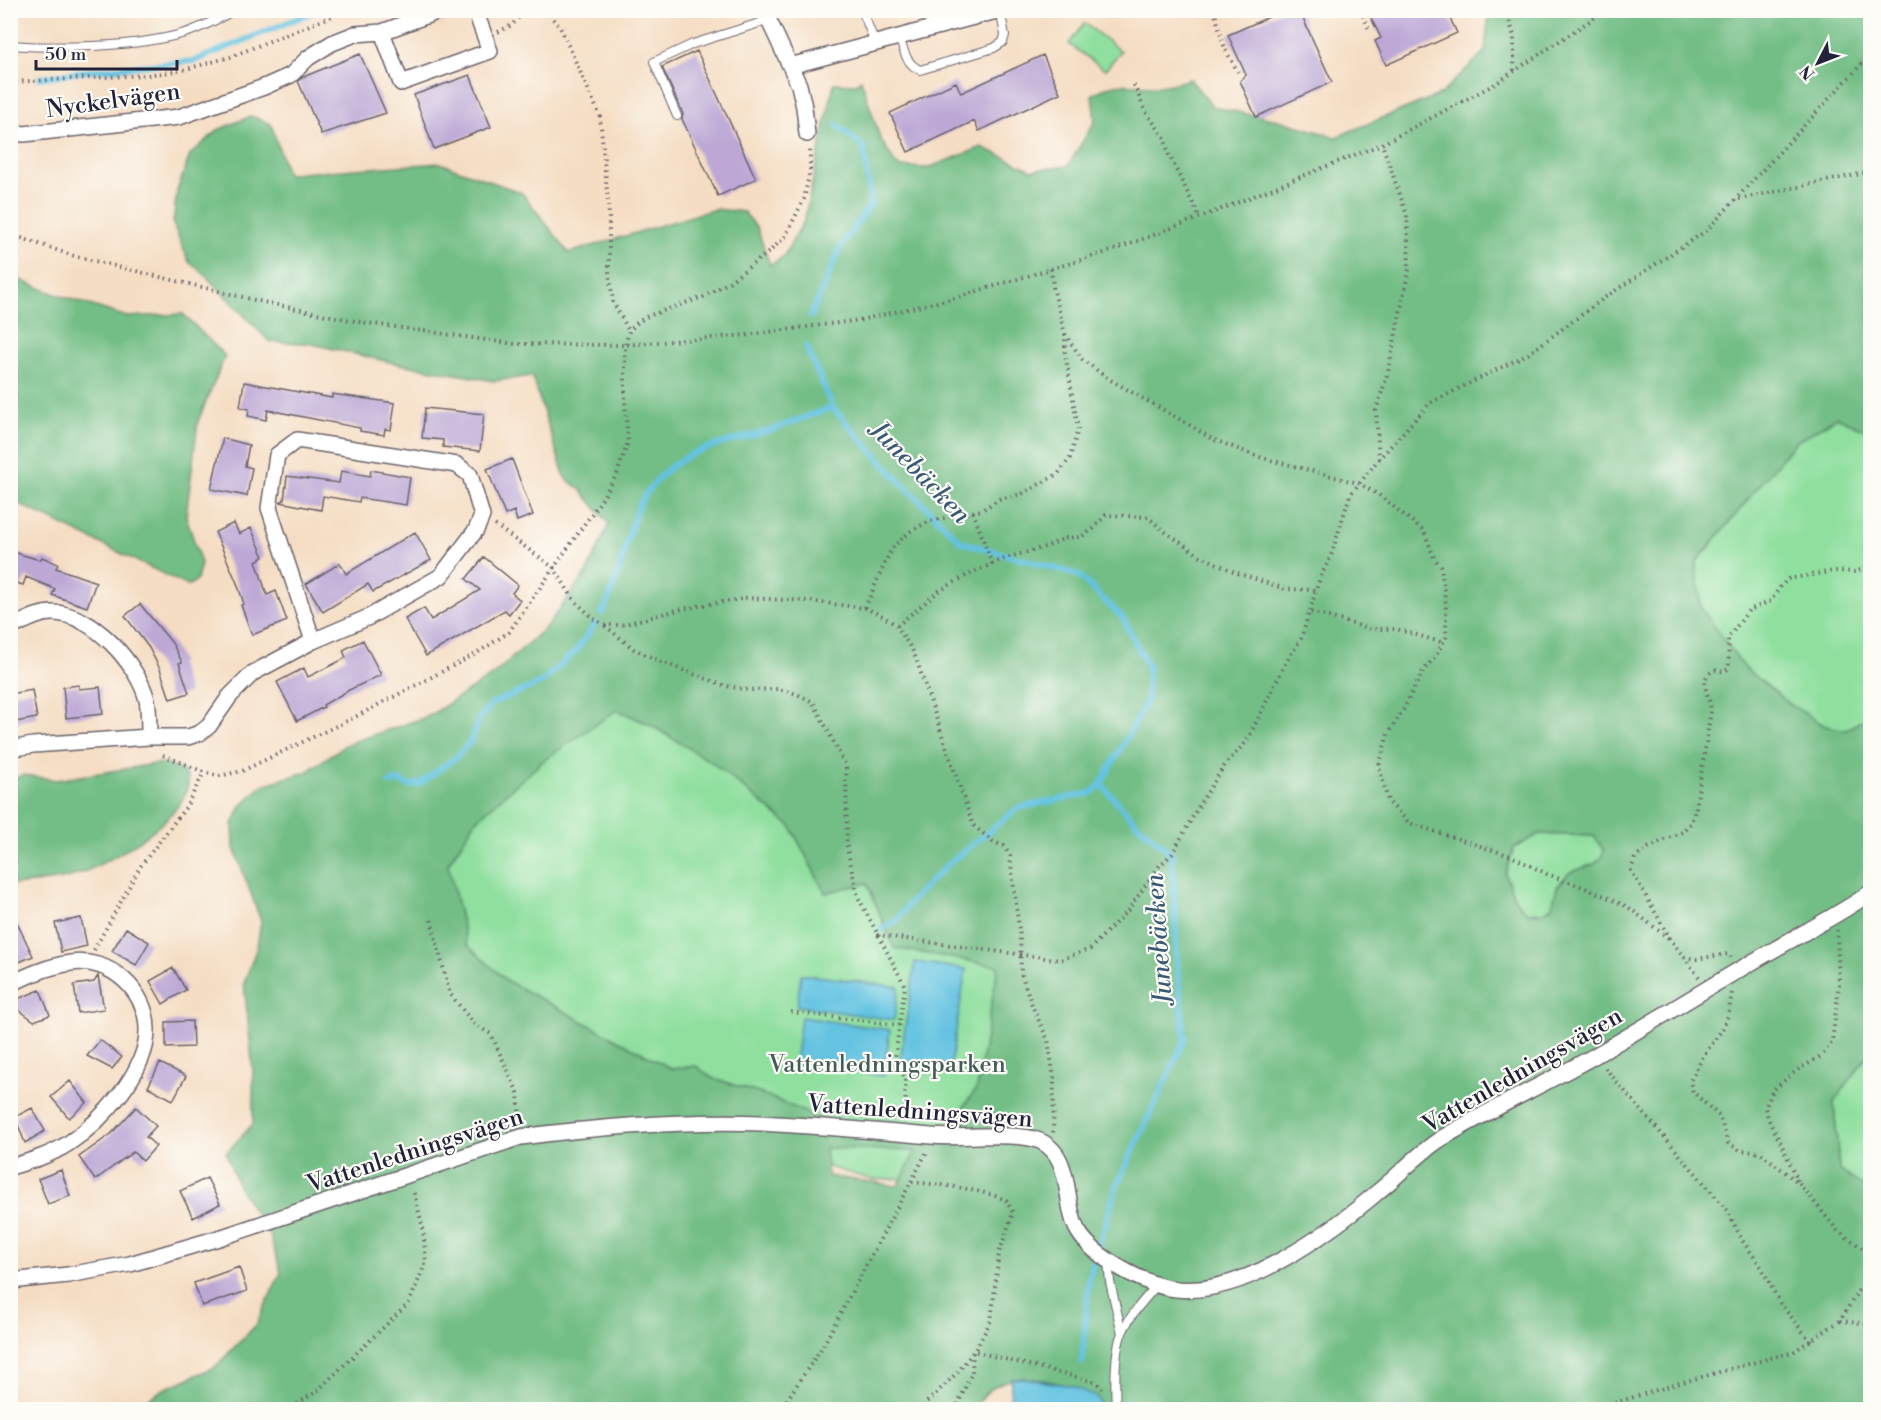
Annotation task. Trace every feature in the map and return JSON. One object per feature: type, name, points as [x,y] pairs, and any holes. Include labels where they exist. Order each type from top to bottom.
[{"type":"street","name":"Nyckelvägen","points":[[10,132],[24,134],[179,117],[291,75],[320,50],[332,43],[355,34],[382,32],[442,10]]},
{"type":"street","points":[[382,32],[401,83],[490,51],[475,10]]},
{"type":"street","points":[[790,66],[1000,10]]},
{"type":"street","points":[[766,15],[799,85],[807,134]]},
{"type":"street","points":[[10,749],[33,745],[150,737],[188,737],[200,733],[209,726],[230,696],[252,673],[369,616],[441,576],[476,530],[482,516],[470,475],[457,465],[297,440],[277,455],[269,508],[314,641]]},
{"type":"street","points":[[18,624],[40,614],[55,613],[70,617],[96,631],[113,644],[139,679],[147,701],[150,737]]},
{"type":"street","name":"Vattenledningsvägen","points":[[10,1281],[68,1275],[130,1264],[222,1237],[521,1137],[646,1125],[757,1123],[933,1136],[1023,1137],[1042,1142],[1062,1167],[1077,1230],[1108,1260],[1133,1276],[1156,1286],[1191,1290],[1216,1288],[1284,1259],[1338,1224],[1436,1142],[1595,1055],[1707,987],[1837,915],[1870,893]]},
{"type":"street","points":[[10,984],[34,972],[72,962],[97,965],[120,975],[136,992],[145,1011],[147,1031],[142,1054],[133,1076],[114,1103],[86,1131],[53,1152],[10,1167]]},
{"type":"lane","points":[[10,45],[31,47],[102,45],[151,40],[186,33],[235,10]]},
{"type":"lane","points":[[862,10],[875,43]]},
{"type":"lane","points":[[899,37],[907,59],[912,66],[920,70],[994,48],[1003,42],[1005,35],[1000,10]]},
{"type":"lane","points":[[677,116],[654,62],[766,15]]},
{"type":"lane","points":[[1108,1260],[1110,1282],[1122,1333],[1115,1386],[1116,1410]]},
{"type":"lane","points":[[1122,1333],[1138,1305],[1156,1286]]},
{"type":"path","points":[[10,82],[147,75],[183,70],[230,57],[347,10]]},
{"type":"path","points":[[485,37],[512,25],[525,10]]},
{"type":"path","points":[[545,10],[560,27],[600,116],[609,214],[609,270],[613,302],[629,331]]},
{"type":"path","points":[[1214,10],[1225,49],[1238,72]]},
{"type":"path","points":[[1361,10],[1370,32]]},
{"type":"path","points":[[1506,10],[1514,36],[1514,71]]},
{"type":"path","points":[[10,234],[74,256],[190,285],[360,322],[515,344],[624,345],[746,335],[860,320],[951,299],[1114,250],[1200,218],[1382,144],[1495,84],[1606,10]]},
{"type":"path","points":[[877,935],[1060,960],[1090,949],[1128,910],[1172,854],[1225,765],[1247,741],[1300,639],[1311,612],[1316,590],[1331,556],[1350,495],[1358,483],[1430,403],[1528,354],[1607,296],[1706,231],[1870,55]]},
{"type":"path","points":[[1134,85],[1145,111],[1164,137],[1169,154],[1200,218]]},
{"type":"path","points":[[161,754],[219,776],[242,771],[355,717],[474,655],[509,632],[617,474],[628,442],[624,345],[629,331],[648,316],[703,297],[729,282],[785,237],[795,220],[806,190],[810,170],[807,134]]},
{"type":"path","points":[[1379,459],[1376,411],[1388,372],[1409,269],[1407,215],[1382,144]]},
{"type":"path","points":[[1737,199],[1870,172]]},
{"type":"path","points":[[865,608],[888,556],[895,545],[911,531],[930,521],[982,510],[999,499],[1022,494],[1058,474],[1070,458],[1078,429],[1065,352],[1065,334],[1053,287],[1051,269]]},
{"type":"path","points":[[1065,334],[1082,359],[1107,378],[1212,439],[1259,457],[1358,483],[1387,501],[1424,531],[1434,558],[1442,566],[1446,606],[1444,643],[1423,671],[1388,734],[1379,765],[1388,801],[1409,824],[1511,856],[1547,874],[1629,907],[1671,940]]},
{"type":"path","points":[[973,512],[992,564]]},
{"type":"path","points":[[897,626],[939,591],[973,572],[1065,538],[1081,537],[1093,530],[1106,515],[1124,514],[1148,517],[1199,555],[1238,573],[1285,589],[1316,590]]},
{"type":"path","points":[[482,516],[554,568],[574,600],[595,620],[605,625],[634,649],[661,662],[726,686],[749,690],[778,689],[797,694],[813,702],[846,766],[847,848],[858,897],[905,986],[894,1064],[905,1077],[906,1133]]},
{"type":"path","points":[[1707,987],[1671,940],[1630,870],[1635,858],[1648,848],[1682,832],[1691,822],[1698,800],[1706,731],[1711,711],[1711,704],[1704,689],[1707,677],[1711,672],[1726,671],[1729,668],[1728,638],[1749,610],[1771,601],[1788,579],[1833,572],[1856,572],[1870,566]]},
{"type":"path","points":[[605,625],[621,625],[682,609],[746,598],[865,608],[883,616],[897,626],[914,653],[973,825],[990,839],[1004,846],[1010,856],[1021,973],[1033,1008],[1048,1040],[1054,1078],[1052,1152]]},
{"type":"path","points":[[1311,612],[1371,629],[1396,629],[1444,643]]},
{"type":"path","points":[[86,964],[140,867],[186,807],[204,772]]},
{"type":"path","points":[[1800,1184],[1770,1124],[1765,1108],[1773,1090],[1796,1071],[1821,1056],[1832,1042],[1839,984],[1837,915]]},
{"type":"path","points":[[431,920],[450,994],[475,1025],[491,1034],[518,1093],[521,1137]]},
{"type":"path","points":[[1684,957],[1696,959],[1728,954],[1734,961],[1736,972],[1728,1016],[1722,1030],[1704,1055],[1690,1081],[1693,1092],[1719,1117],[1728,1143],[1740,1150],[1761,1153],[1800,1184],[1837,1230],[1870,1254]]},
{"type":"path","points":[[791,1012],[899,1026]]},
{"type":"path","points":[[1595,1055],[1727,1210],[1742,1240],[1760,1265],[1780,1302],[1811,1342]]},
{"type":"path","points":[[782,1409],[822,1346],[912,1182],[933,1136]]},
{"type":"path","points":[[287,1410],[316,1392],[409,1303],[426,1262],[423,1228],[409,1174]]},
{"type":"path","points":[[912,1182],[957,1186],[990,1193],[1006,1200],[1013,1213],[999,1253],[991,1321],[958,1372],[919,1410]]},
{"type":"path","points":[[1592,1410],[1793,1352],[1840,1321],[1870,1276]]},
{"type":"path","points":[[1840,1321],[1870,1324]]},
{"type":"path","points":[[973,1351],[1096,1382],[1102,1389],[1105,1399]]},
{"type":"path","points":[[955,1410],[972,1372],[973,1351]]},
{"type":"green space","points":[[1489,11],[1870,11],[1870,432],[1837,417],[1794,443],[1696,563],[1701,608],[1744,667],[1791,705],[1825,726],[1846,730],[1870,718],[1870,1052],[1834,1102],[1839,1170],[1870,1191],[1870,1409],[1101,1410],[1098,1398],[1074,1388],[1047,1381],[1019,1379],[1006,1381],[992,1388],[973,1410],[130,1410],[164,1389],[215,1367],[256,1325],[281,1272],[270,1236],[238,1186],[226,1153],[253,1124],[253,1071],[244,983],[257,947],[261,921],[234,848],[233,824],[241,806],[263,785],[306,772],[347,744],[429,716],[493,675],[547,626],[587,572],[609,524],[581,490],[565,478],[532,376],[494,381],[394,363],[308,343],[270,342],[203,273],[189,262],[173,224],[177,191],[190,155],[218,130],[251,116],[271,124],[287,174],[440,163],[522,193],[569,253],[715,209],[744,212],[757,228],[770,265],[783,257],[804,221],[834,83],[855,84],[861,79],[880,138],[895,163],[900,167],[928,168],[982,147],[1032,170],[1068,166],[1095,121],[1092,95],[1110,86],[1124,84],[1161,86],[1190,79],[1213,107],[1278,120],[1336,137],[1441,94],[1485,51]],"holes":[[[617,710],[651,725],[713,763],[791,827],[825,893],[867,883],[894,948],[998,966],[977,1088],[942,1137],[855,1134],[768,1096],[712,1078],[696,1066],[672,1069],[507,981],[467,945],[448,864],[476,820],[543,761]],[[1539,834],[1594,836],[1604,851],[1594,864],[1569,873],[1557,887],[1552,906],[1544,912],[1527,913],[1515,900],[1505,874],[1514,848]],[[825,1148],[915,1151],[898,1186],[828,1176]]]},
{"type":"green space","points":[[1084,23],[1121,51],[1105,70],[1069,44]]},
{"type":"green space","points":[[10,276],[55,294],[127,317],[183,314],[225,356],[198,421],[186,516],[201,563],[197,580],[188,586],[11,500]]},
{"type":"green space","points":[[1837,417],[1870,432],[1870,718],[1846,730],[1825,726],[1791,705],[1744,667],[1701,608],[1696,563],[1794,443]]},
{"type":"green space","name":"Vattenledningsparken","points":[[617,709],[651,725],[713,763],[791,827],[825,893],[867,882],[894,948],[1056,966],[1196,1409],[1030,1409],[996,1173],[873,1180],[751,1144],[759,1094],[712,1078],[696,1066],[672,1069],[507,981],[467,945],[448,864],[476,820],[543,761]]},
{"type":"green space","points":[[161,763],[181,770],[186,775],[188,783],[179,805],[153,831],[118,854],[84,872],[56,880],[11,885],[11,780],[23,775],[57,780]]},
{"type":"green space","points":[[1539,834],[1594,836],[1604,851],[1594,864],[1569,873],[1557,887],[1553,905],[1544,913],[1527,913],[1515,900],[1505,874],[1514,848]]},
{"type":"green space","points":[[1870,1052],[1870,1191],[1839,1170],[1834,1102]]},
{"type":"water","points":[[915,962],[966,969],[950,1068],[900,1061]]},
{"type":"water","points":[[801,974],[899,987],[894,1020],[797,1006]]},
{"type":"water","points":[[801,1017],[890,1030],[884,1076],[795,1064]]},
{"type":"water","points":[[1023,1378],[1073,1386],[1098,1398],[1101,1409],[1010,1409],[1011,1379]]},
{"type":"building","points":[[1285,10],[1299,10],[1332,82],[1256,117],[1240,81],[1246,75],[1228,35]]},
{"type":"building","points":[[1367,10],[1446,10],[1457,33],[1386,65],[1375,41],[1381,38]]},
{"type":"building","points":[[697,51],[756,179],[718,196],[682,119],[683,114],[662,67]]},
{"type":"building","points":[[360,54],[386,113],[321,134],[298,81]]},
{"type":"building","points":[[1043,55],[1060,93],[979,131],[974,121],[908,152],[890,113],[956,82],[961,93]]},
{"type":"building","points":[[470,75],[491,127],[434,149],[414,95]]},
{"type":"building","points":[[244,382],[332,398],[332,394],[395,403],[391,430],[385,429],[384,435],[268,410],[266,420],[248,416],[249,409],[240,407]]},
{"type":"building","points":[[425,408],[484,414],[480,451],[443,447],[443,440],[422,438]]},
{"type":"building","points":[[223,438],[249,445],[245,466],[252,468],[247,496],[211,489]]},
{"type":"building","points":[[512,459],[533,515],[517,521],[514,511],[505,515],[487,469]]},
{"type":"building","points":[[371,470],[410,477],[406,505],[360,498],[359,502],[323,496],[321,510],[280,502],[284,500],[287,476],[339,483],[341,471],[370,476]]},
{"type":"building","points":[[234,523],[239,534],[251,528],[264,557],[256,561],[267,595],[276,591],[287,621],[252,635],[241,605],[244,604],[237,583],[215,532]]},
{"type":"building","points":[[415,532],[431,560],[373,592],[368,584],[323,612],[306,584],[340,563],[346,574]]},
{"type":"building","points":[[10,551],[40,560],[42,557],[58,564],[56,568],[96,582],[87,607],[52,595],[55,589],[26,577],[23,585],[10,581]]},
{"type":"building","points":[[484,557],[518,585],[512,593],[520,600],[509,614],[505,610],[426,656],[405,619],[424,608],[431,620],[480,590],[466,579]]},
{"type":"building","points":[[140,604],[172,643],[182,662],[179,663],[189,693],[170,699],[160,669],[149,648],[125,616]]},
{"type":"building","points":[[363,640],[381,675],[349,690],[323,705],[324,707],[297,721],[277,682],[304,668],[308,677],[346,658],[343,650]]},
{"type":"building","points":[[79,685],[79,689],[100,687],[103,714],[66,718],[63,687]]},
{"type":"building","points":[[32,690],[37,718],[10,723],[10,694]]},
{"type":"building","points":[[10,908],[33,956],[10,966]]},
{"type":"building","points":[[81,918],[87,946],[61,952],[55,923]]},
{"type":"building","points":[[126,928],[149,942],[136,965],[112,951]]},
{"type":"building","points":[[173,968],[186,990],[163,1004],[150,981]]},
{"type":"building","points":[[98,976],[104,1009],[78,1013],[74,985],[94,982]]},
{"type":"building","points":[[40,990],[50,1015],[34,1021],[18,1009],[15,1000]]},
{"type":"building","points":[[192,1021],[193,1047],[166,1048],[166,1022]]},
{"type":"building","points":[[100,1040],[122,1057],[112,1069],[87,1056]]},
{"type":"building","points":[[160,1063],[186,1076],[173,1100],[148,1087]]},
{"type":"building","points":[[70,1081],[87,1103],[69,1118],[51,1097]]},
{"type":"building","points":[[136,1107],[156,1126],[146,1137],[156,1146],[143,1161],[133,1152],[95,1180],[79,1157],[111,1134]]},
{"type":"building","points":[[32,1108],[45,1131],[25,1143],[15,1117]]},
{"type":"building","points":[[61,1170],[70,1196],[48,1204],[38,1179]]},
{"type":"building","points":[[207,1178],[220,1204],[193,1218],[180,1191]]},
{"type":"building","points":[[239,1267],[247,1291],[202,1306],[194,1283]]},
{"type":"waterway","name":"Junebäcken","points":[[40,78],[87,71],[194,61],[318,10]]},
{"type":"waterway","name":"Junebäcken","points":[[811,316],[841,246],[871,204],[864,148],[837,125]]},
{"type":"waterway","name":"Junebäcken","points":[[806,346],[833,408],[894,475],[961,542],[1078,575],[1122,617],[1148,666],[1147,701],[1101,784],[1136,823],[1172,854],[1177,962],[1185,1039],[1117,1185],[1089,1279],[1082,1362]]},
{"type":"waterway","points":[[602,613],[615,583],[639,505],[652,485],[667,470],[682,459],[699,451],[777,428],[833,408]]},
{"type":"waterway","points":[[389,783],[399,781],[410,786],[421,783],[455,758],[471,741],[479,719],[493,703],[541,683],[577,650],[595,624]]},
{"type":"waterway","points":[[881,930],[897,920],[912,900],[947,865],[1018,808],[1091,793],[1101,784]]}]
